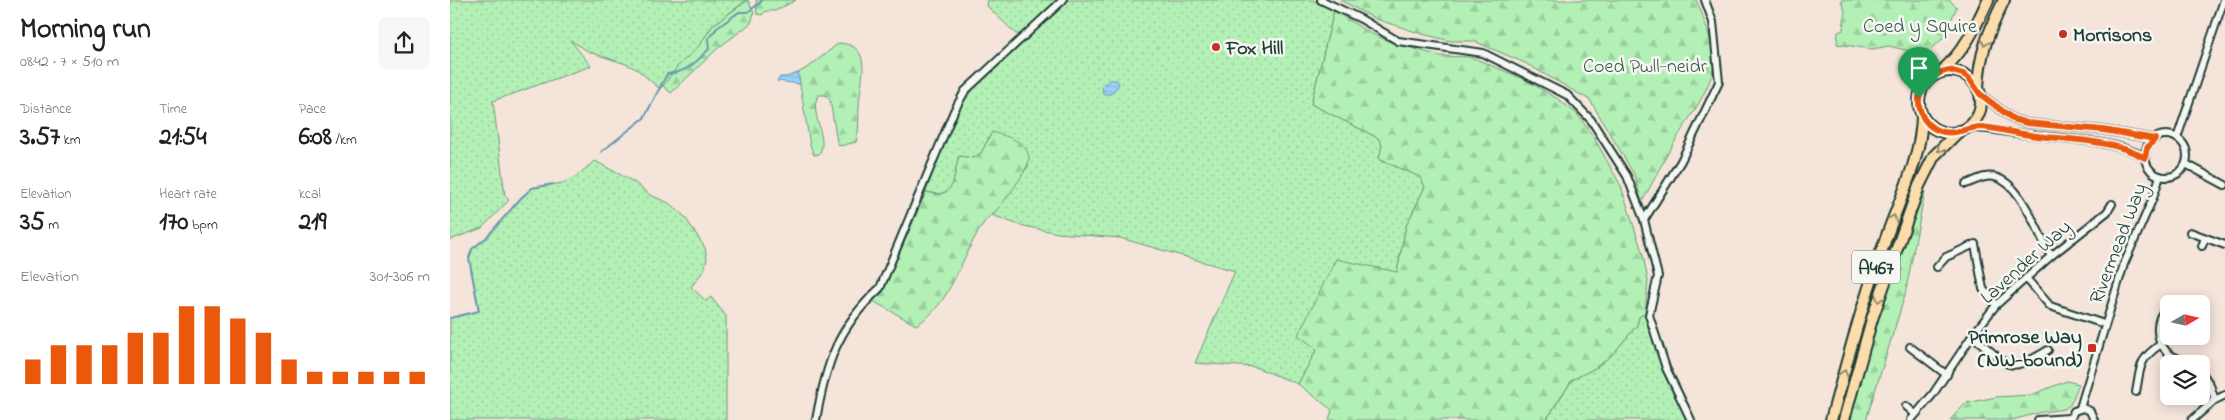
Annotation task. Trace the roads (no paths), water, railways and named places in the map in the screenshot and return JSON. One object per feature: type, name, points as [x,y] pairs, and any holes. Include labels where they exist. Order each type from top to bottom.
[{"type":"main road","points":[[1988,0],[1970,39],[1960,53],[1942,71],[1926,81],[1921,89],[1919,98],[1922,116],[1928,124],[1941,131],[1963,130],[1978,113],[1978,68],[1984,43],[2004,0]]},
{"type":"main road","points":[[1942,71],[1956,71],[1963,74],[1974,83],[1979,91]]},
{"type":"main road","name":"A467","points":[[1831,420],[1884,243],[1917,155],[1921,137],[1922,116]]},
{"type":"main road","name":"A467","points":[[1844,420],[1875,310],[1922,178],[1934,156],[1963,130]]},
{"type":"street","points":[[816,420],[828,365],[836,343],[866,301],[880,288],[954,111],[965,91],[1063,0]]},
{"type":"street","points":[[1321,0],[1361,19],[1398,41],[1482,53],[1567,95],[1591,120],[1627,176],[1644,220],[1658,276],[1649,315],[1666,368],[1691,420]]},
{"type":"street","points":[[1644,220],[1681,161],[1719,82],[1713,22],[1705,0]]},
{"type":"street","points":[[2177,138],[2224,0]]},
{"type":"street","points":[[1979,91],[2001,112],[2020,121],[2103,130],[2155,139]]},
{"type":"street","points":[[1963,130],[1996,128],[2021,134],[2107,144],[2129,149],[2145,158]]},
{"type":"street","points":[[2163,136],[2177,138],[2187,151],[2186,164],[2174,176],[2160,176],[2150,170],[2145,158],[2147,148],[2155,139],[2163,136]]},
{"type":"street","points":[[2186,164],[2225,185]]},
{"type":"street","points":[[1966,184],[1985,176],[1999,179],[2012,187],[2020,196],[2051,256]]},
{"type":"street","name":"Rivermead Way","points":[[2070,419],[2074,411],[2080,408],[2104,324],[2124,264],[2153,198],[2160,176]]},
{"type":"street","name":"Lavender Way","points":[[1913,417],[1947,375],[1972,336],[1996,305],[2051,256],[2107,212],[2112,204]]},
{"type":"street","points":[[2190,232],[2225,245]]},
{"type":"street","points":[[2202,246],[2205,238]]},
{"type":"street","points":[[1938,267],[1946,257],[1974,244],[1984,289],[1996,305]]},
{"type":"street","points":[[2026,278],[2050,306],[2104,324]]},
{"type":"street","points":[[2160,319],[2158,323],[2158,336],[2160,341]]},
{"type":"street","points":[[1972,336],[1998,358],[2013,365],[2026,363],[2048,350]]},
{"type":"street","points":[[2136,392],[2142,361],[2147,353],[2160,345]]},
{"type":"street","points":[[2162,345],[2168,353],[2172,355]]},
{"type":"street","points":[[1910,347],[1947,375]]},
{"type":"street","points":[[2210,385],[2214,400]]},
{"type":"street","points":[[2192,420],[2214,400],[2225,395]]},
{"type":"street","points":[[1906,406],[1913,417]]},
{"type":"street","points":[[2080,408],[2090,411],[2094,420]]},
{"type":"street","points":[[2038,420],[2070,419]]},
{"type":"water","points":[[798,73],[800,84],[777,81],[780,77]]},
{"type":"water","points":[[1109,80],[1117,80],[1119,84],[1111,94],[1103,94],[1102,86]]},
{"type":"waterway","points":[[601,152],[644,118],[667,74],[686,69],[695,63],[709,49],[708,39],[717,28],[739,12],[748,12],[762,0]]},
{"type":"waterway","points":[[450,318],[479,311],[469,258],[472,249],[486,238],[532,188],[553,184]]},
{"type":"place","name":"Morrisons","points":[[2063,34]]},
{"type":"place","name":"Fox Hill","points":[[1216,47]]},
{"type":"place","name":"Primrose Way (NW-bound)","points":[[2092,348]]},
{"type":"park label","name":"Coed y Squire","points":[[1920,25]]},
{"type":"park label","name":"Coed Pwll-neidr","points":[[1645,65]]}]
